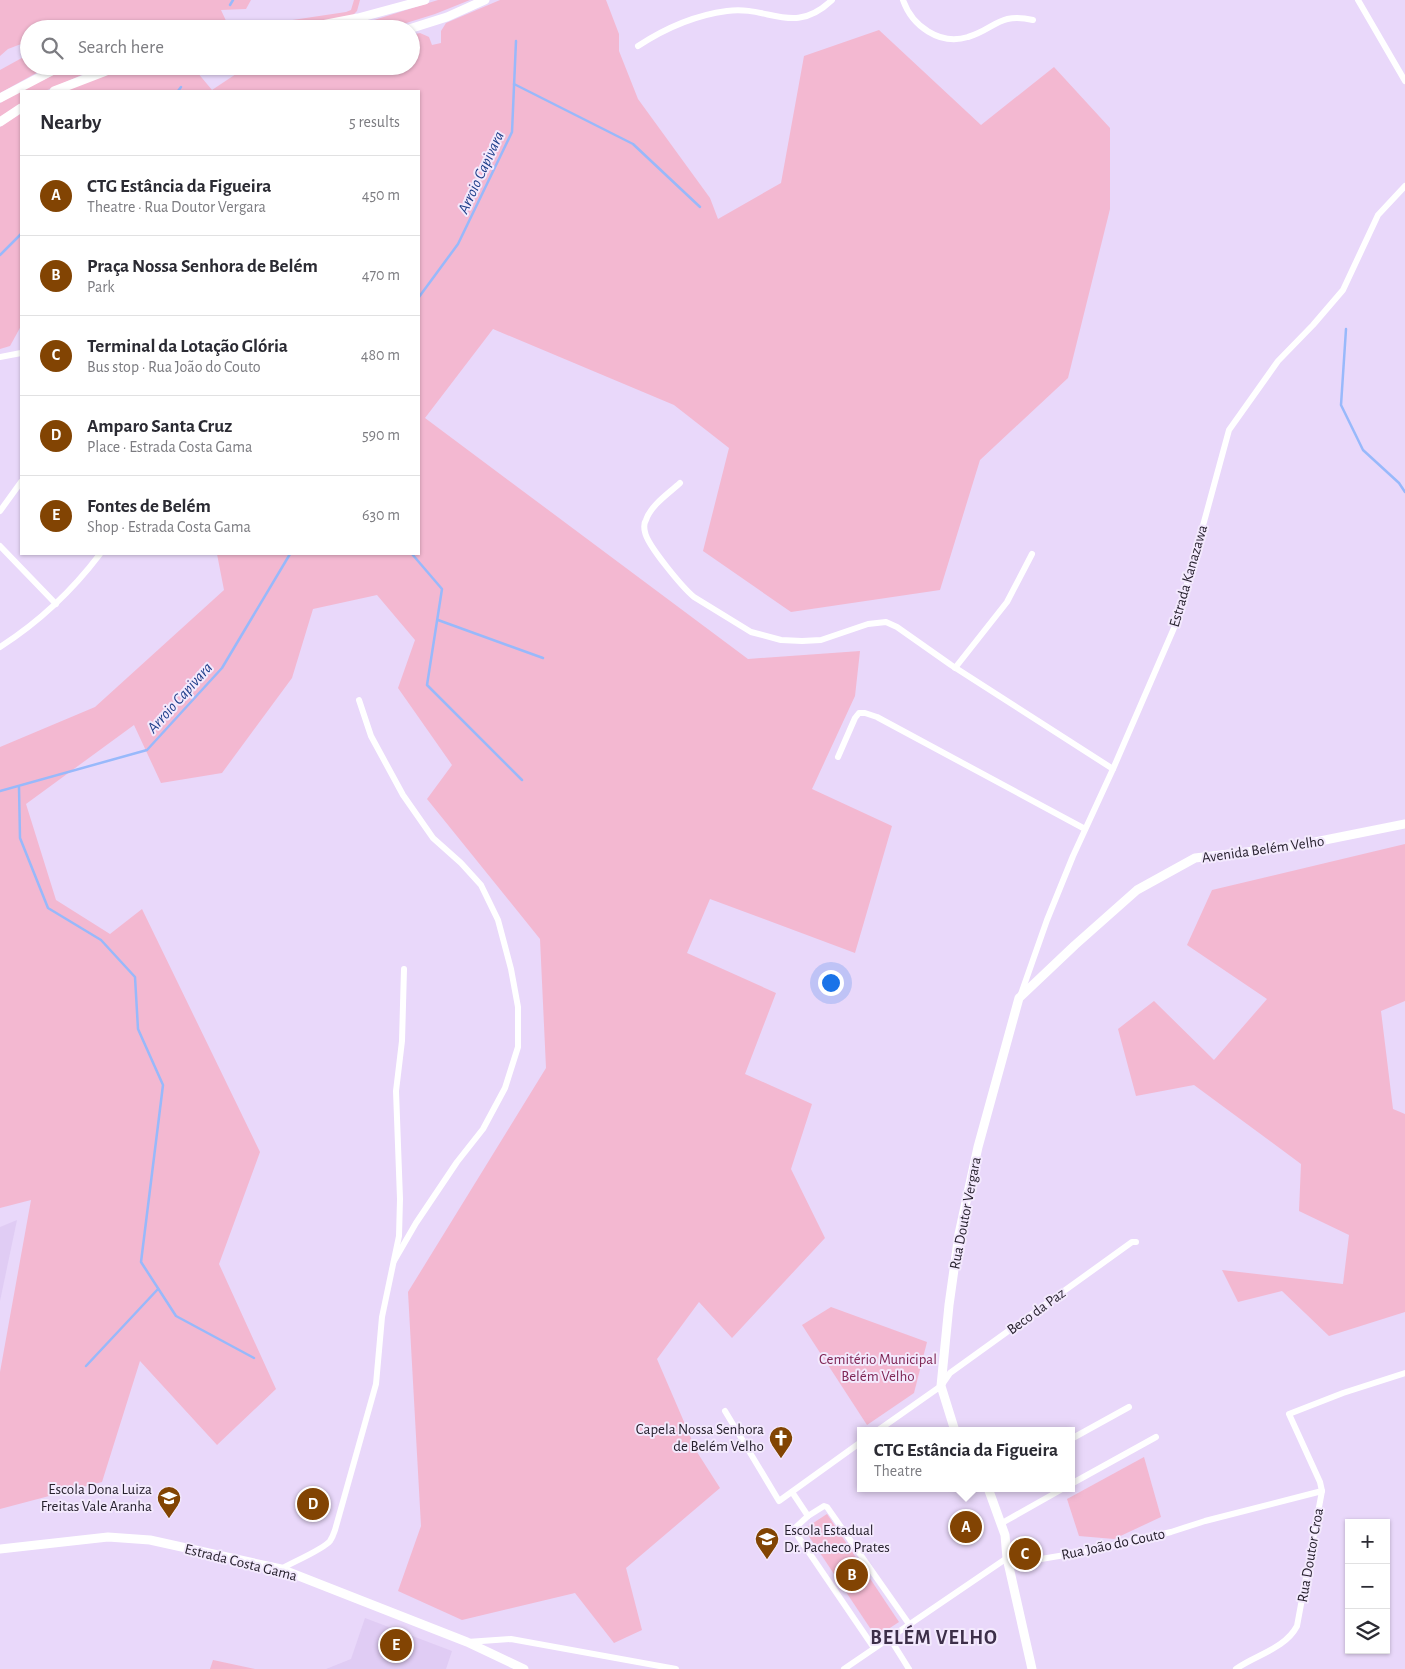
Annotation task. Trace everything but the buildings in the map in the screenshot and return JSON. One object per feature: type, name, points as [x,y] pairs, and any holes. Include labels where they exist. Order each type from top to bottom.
[{"type":"main road","points":[[348,20],[425,0]]},
{"type":"main road","points":[[420,25],[485,0]]},
{"type":"main road","points":[[0,98],[44,75]]},
{"type":"main road","points":[[57,90],[96,75]]},
{"type":"main road","points":[[0,122],[20,109]]},
{"type":"main road","name":"Avenida Belém Velho","points":[[1019,998],[1137,890],[1194,858],[1290,847],[1405,824]]},
{"type":"main road","name":"Rua Doutor Vergara","points":[[954,1427],[941,1386],[949,1305],[959,1234],[978,1147],[1019,998]]},
{"type":"main road","points":[[990,1492],[1005,1535],[1007,1558],[1032,1669]]},
{"type":"main road","name":"Estrada Costa Gama","points":[[0,1549],[108,1537],[150,1540],[281,1569],[467,1642],[524,1669]]},
{"type":"street","points":[[638,46],[655,35],[712,13],[739,10],[782,18],[805,17],[817,12],[832,0]]},
{"type":"street","points":[[903,0],[911,16],[918,24],[934,35],[952,39],[970,37],[996,22],[1014,17],[1033,20]]},
{"type":"street","points":[[1358,0],[1405,81]]},
{"type":"street","name":"Estrada Kanazawa","points":[[1019,998],[1047,920],[1085,828],[1113,769],[1177,621],[1230,430],[1278,361],[1313,326],[1344,290],[1378,215],[1405,186]]},
{"type":"street","points":[[0,357],[20,353]]},
{"type":"street","points":[[0,511],[20,483]]},
{"type":"street","points":[[680,483],[650,510],[645,522],[644,532],[649,542],[680,583],[694,597],[751,632],[781,640],[821,640],[868,624],[886,622],[897,627],[955,668],[1113,769]]},
{"type":"street","points":[[0,546],[56,604]]},
{"type":"street","points":[[955,668],[1007,602],[1032,554]]},
{"type":"street","points":[[0,647],[26,630],[56,604],[99,555]]},
{"type":"street","points":[[359,700],[371,736],[403,795],[433,838],[461,863],[481,885],[498,920],[511,969],[518,1007],[518,1047],[505,1088],[483,1129],[457,1162],[416,1223],[394,1261]]},
{"type":"street","points":[[838,757],[854,718],[859,713],[865,713],[877,717],[1085,828]]},
{"type":"street","points":[[281,1569],[323,1547],[330,1540],[335,1530],[376,1384],[382,1317],[399,1236],[400,1199],[396,1091],[402,1041],[404,969]]},
{"type":"street","name":"Beco da Paz","points":[[884,1427],[941,1386],[950,1373],[1132,1242],[1136,1242]]},
{"type":"street","name":"Rua Doutor Croa","points":[[1236,1669],[1274,1648],[1292,1635],[1297,1626],[1322,1492],[1320,1482],[1289,1414],[1343,1393],[1405,1373]]},
{"type":"street","points":[[1075,1437],[1129,1407]]},
{"type":"street","points":[[726,1411],[777,1500],[782,1500],[857,1445]]},
{"type":"street","points":[[1075,1482],[1156,1437]]},
{"type":"street","points":[[792,1492],[808,1516]]},
{"type":"street","points":[[1002,1523],[1057,1492]]},
{"type":"street","name":"Rua João do Couto","points":[[1007,1558],[1023,1562],[1089,1551],[1171,1532],[1204,1521],[1322,1492]]},
{"type":"street","points":[[874,1648],[795,1532],[795,1528],[808,1516],[824,1506],[827,1507],[909,1624]]},
{"type":"street","points":[[844,1669],[1007,1558]]},
{"type":"street","points":[[889,1637],[909,1669]]},
{"type":"street","points":[[467,1642],[511,1639],[676,1669]]},
{"type":"shaded area","points":[[17,1220],[0,1301],[0,1227]]},
{"type":"shaded area","points":[[365,1618],[452,1651],[446,1669],[326,1669],[351,1659]]},
{"type":"green space","points":[[0,0],[251,0],[246,9],[221,10],[226,20],[20,20],[20,44],[8,49],[0,56]]},
{"type":"green space","points":[[354,0],[360,0],[357,11],[352,16],[332,20],[292,20],[346,12],[351,10]]},
{"type":"green space","points":[[438,0],[470,0],[416,20],[374,20]]},
{"type":"green space","points":[[500,0],[606,0],[619,34],[619,51],[638,99],[710,198],[718,219],[781,183],[804,56],[879,30],[981,125],[1054,67],[1110,128],[1110,209],[1068,378],[980,460],[940,590],[791,612],[703,551],[729,448],[674,405],[493,329],[425,418],[748,659],[860,651],[855,696],[812,789],[892,826],[855,953],[710,899],[687,953],[776,993],[745,1074],[812,1104],[791,1169],[825,1238],[732,1338],[699,1302],[657,1359],[697,1452],[720,1488],[626,1568],[642,1630],[614,1643],[575,1593],[462,1620],[398,1591],[421,1526],[408,1292],[546,1068],[540,939],[427,799],[452,765],[398,688],[415,640],[377,595],[313,609],[292,678],[222,773],[161,783],[134,725],[26,804],[56,900],[110,934],[142,909],[260,1152],[219,1264],[276,1389],[217,1445],[140,1361],[102,1482],[0,1509],[0,1372],[31,1200],[0,1208],[0,747],[95,707],[224,590],[217,555],[420,555],[420,90],[212,90],[234,75],[420,75],[420,33],[429,37],[432,45],[441,43],[441,31],[446,23]]},
{"type":"green space","points":[[20,59],[20,75],[33,75],[0,93],[0,70]]},
{"type":"green space","points":[[53,75],[82,75],[47,90],[23,90]]},
{"type":"green space","points":[[106,75],[200,75],[212,90],[67,90]]},
{"type":"green space","points":[[20,92],[20,104],[0,117],[0,103]]},
{"type":"green space","points":[[20,114],[20,328],[10,346],[0,349],[0,127]]},
{"type":"green space","points":[[1405,844],[1405,1001],[1381,1011],[1393,1109],[1405,1114],[1405,1312],[1329,1336],[1282,1291],[1238,1302],[1222,1270],[1343,1284],[1349,1235],[1299,1211],[1301,1164],[1194,1085],[1136,1096],[1118,1029],[1154,1001],[1214,1060],[1267,999],[1187,945],[1212,890]]},
{"type":"green space","name":"Cemitério Municipal Belém Velho","points":[[831,1307],[927,1342],[914,1393],[867,1425],[802,1325]]},
{"type":"green space","points":[[1144,1457],[1161,1517],[1114,1539],[1079,1536],[1067,1499]]},
{"type":"green space","points":[[827,1514],[899,1622],[876,1637],[804,1529]]},
{"type":"green space","points":[[213,1660],[255,1669],[210,1669]]},
{"type":"waterway","points":[[230,5],[233,0]]},
{"type":"waterway","name":"Arroio Capivara","points":[[420,296],[458,244],[512,132],[516,41]]},
{"type":"waterway","points":[[514,84],[633,144],[700,207]]},
{"type":"waterway","points":[[0,255],[20,235]]},
{"type":"waterway","points":[[1346,329],[1341,405],[1363,450],[1399,483],[1405,492]]},
{"type":"waterway","name":"Arroio Capivara","points":[[0,791],[147,750],[222,668],[289,555]]},
{"type":"waterway","points":[[413,555],[442,589],[427,685],[522,780]]},
{"type":"waterway","points":[[438,620],[543,658]]},
{"type":"waterway","points":[[19,787],[20,838],[48,908],[101,940],[135,977],[138,1029],[163,1085],[141,1262],[176,1316],[254,1358]]},
{"type":"waterway","points":[[86,1366],[158,1289]]},
{"type":"place","name":"Capela Nossa Senhora de Belém Velho","points":[[781,1459]]},
{"type":"place","name":"Amparo Santa Cruz","points":[[313,1504]]},
{"type":"place","name":"Escola Dona Luiza Freitas Vale Aranha","points":[[169,1519]]},
{"type":"place","name":"CTG Estância da Figueira","points":[[966,1527]]},
{"type":"place","name":"Terminal da Lotação Glória","points":[[1025,1554]]},
{"type":"place","name":"Escola Estadual Dr. Pacheco Prates","points":[[767,1560]]},
{"type":"place","name":"Praça Nossa Senhora de Belém","points":[[852,1575]]},
{"type":"place","name":"Fontes de Belém","points":[[396,1645]]},
{"type":"district","name":"BELÉM VELHO","points":[[934,1637]]}]
